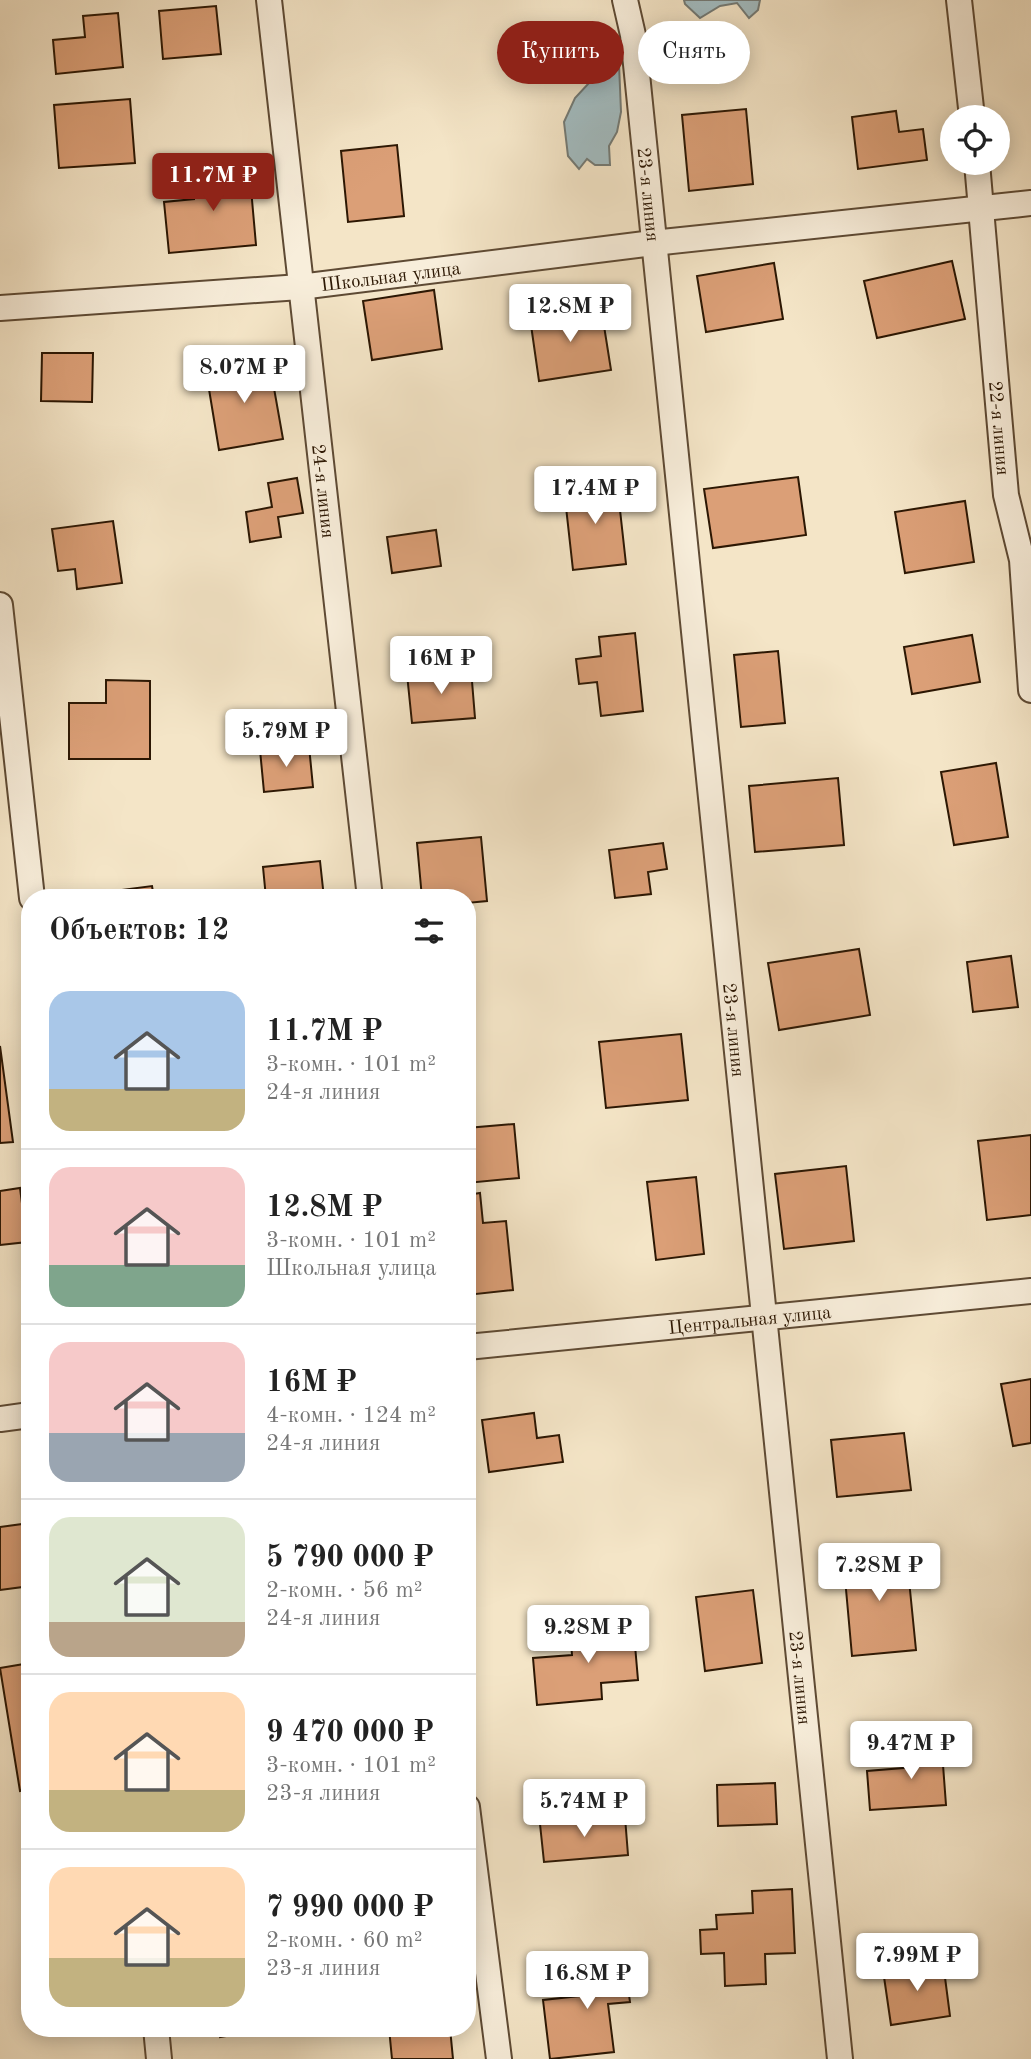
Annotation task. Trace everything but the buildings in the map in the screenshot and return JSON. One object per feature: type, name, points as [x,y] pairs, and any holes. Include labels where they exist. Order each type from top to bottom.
[{"type":"street","name":"24-я линия","points":[[269,0],[369,889]]},
{"type":"street","name":"23-я линия","points":[[625,0],[633,35],[840,2059]]},
{"type":"street","points":[[959,0],[971,105]]},
{"type":"street","name":"22-я линия","points":[[978,175],[1006,495],[1022,560],[1031,690]]},
{"type":"street","name":"Школьная улица","points":[[0,308],[300,287],[653,243],[1031,203]]},
{"type":"street","points":[[0,605],[31,889]]},
{"type":"street","name":"Центральная улица","points":[[476,1347],[1031,1291]]},
{"type":"street","points":[[0,1419],[21,1416]]},
{"type":"street","points":[[476,1878],[499,2059]]},
{"type":"street","points":[[157,2037],[159,2059]]},
{"type":"water","points":[[684,0],[760,0],[758,10],[749,18],[737,3],[720,6],[700,18]]},
{"type":"water","points":[[588,84],[620,84],[621,112],[617,132],[609,146],[610,165],[595,165],[587,159],[579,169],[568,156],[564,122],[575,98]]}]
